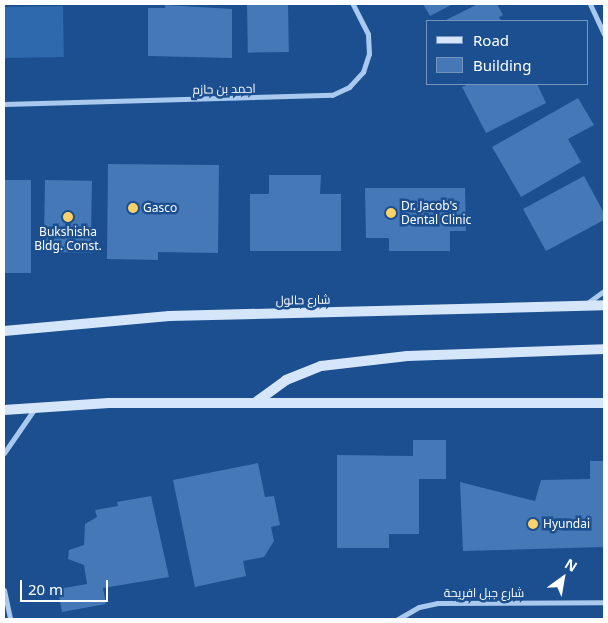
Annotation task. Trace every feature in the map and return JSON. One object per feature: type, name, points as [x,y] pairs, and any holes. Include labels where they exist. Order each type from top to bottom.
[{"type":"main road","name":"شارع حالول","points":[[4,331],[168,316],[604,305]]},
{"type":"main road","points":[[256,402],[286,380],[321,366],[407,356],[604,349]]},
{"type":"main road","points":[[4,410],[35,407],[256,402],[604,402]]},
{"type":"main road","points":[[589,403],[604,408]]},
{"type":"street","name":"احمد بن حازم","points":[[4,104],[332,95],[349,87],[362,72],[369,54],[368,34],[354,4]]},
{"type":"street","points":[[590,4],[604,34]]},
{"type":"street","points":[[583,306],[604,292]]},
{"type":"street","points":[[4,453],[35,407]]},
{"type":"street","points":[[4,590],[6,610],[10,619]]},
{"type":"street","name":"شارع جبل افريحة","points":[[398,619],[419,607],[438,603],[604,602]]},
{"type":"shaded area","points":[[63,6],[64,57],[5,58],[4,7]]},
{"type":"building","points":[[288,4],[289,52],[248,53],[247,5]]},
{"type":"building","points":[[423,4],[453,4],[430,16]]},
{"type":"building","points":[[478,4],[497,4],[503,15],[499,17],[500,20],[446,20]]},
{"type":"building","points":[[165,5],[232,9],[232,58],[148,56],[148,8],[165,8]]},
{"type":"building","points":[[467,85],[537,85],[546,103],[486,133],[462,87]]},
{"type":"building","points":[[578,98],[594,125],[568,139],[581,162],[521,197],[492,147]]},
{"type":"building","points":[[108,164],[219,165],[218,253],[158,252],[158,260],[107,259]]},
{"type":"building","points":[[269,175],[321,175],[320,194],[341,194],[341,251],[250,251],[250,194],[269,194]]},
{"type":"building","points":[[584,176],[604,213],[604,220],[546,251],[523,209]]},
{"type":"building","points":[[4,180],[31,180],[31,273],[4,273]]},
{"type":"building","name":"Bukshisha Bldg. Const.","points":[[45,180],[92,181],[91,253],[44,252]]},
{"type":"building","points":[[365,188],[465,188],[466,231],[450,231],[450,251],[389,251],[389,238],[366,238]]},
{"type":"building","points":[[413,440],[446,440],[446,479],[419,479],[419,534],[389,534],[389,548],[337,548],[337,455],[413,456]]},
{"type":"building","name":"Hyundai","points":[[590,461],[604,461],[604,547],[463,551],[460,482],[535,501],[541,480],[590,479]]},
{"type":"building","points":[[258,463],[265,497],[274,496],[280,525],[271,527],[274,541],[264,557],[243,561],[246,576],[195,587],[173,480]]},
{"type":"building","points":[[151,496],[169,577],[103,588],[106,604],[62,612],[58,589],[87,584],[84,565],[68,559],[69,550],[84,545],[85,524],[97,517],[95,510],[118,506],[117,502]]},
{"type":"place","name":"Gasco","points":[[133,208]]},
{"type":"place","name":"Dr. Jacob's Dental Clinic","points":[[391,213]]},
{"type":"place","name":"Bukshisha Bldg. Const.","points":[[68,217]]},
{"type":"place","name":"Hyundai","points":[[533,524]]}]
